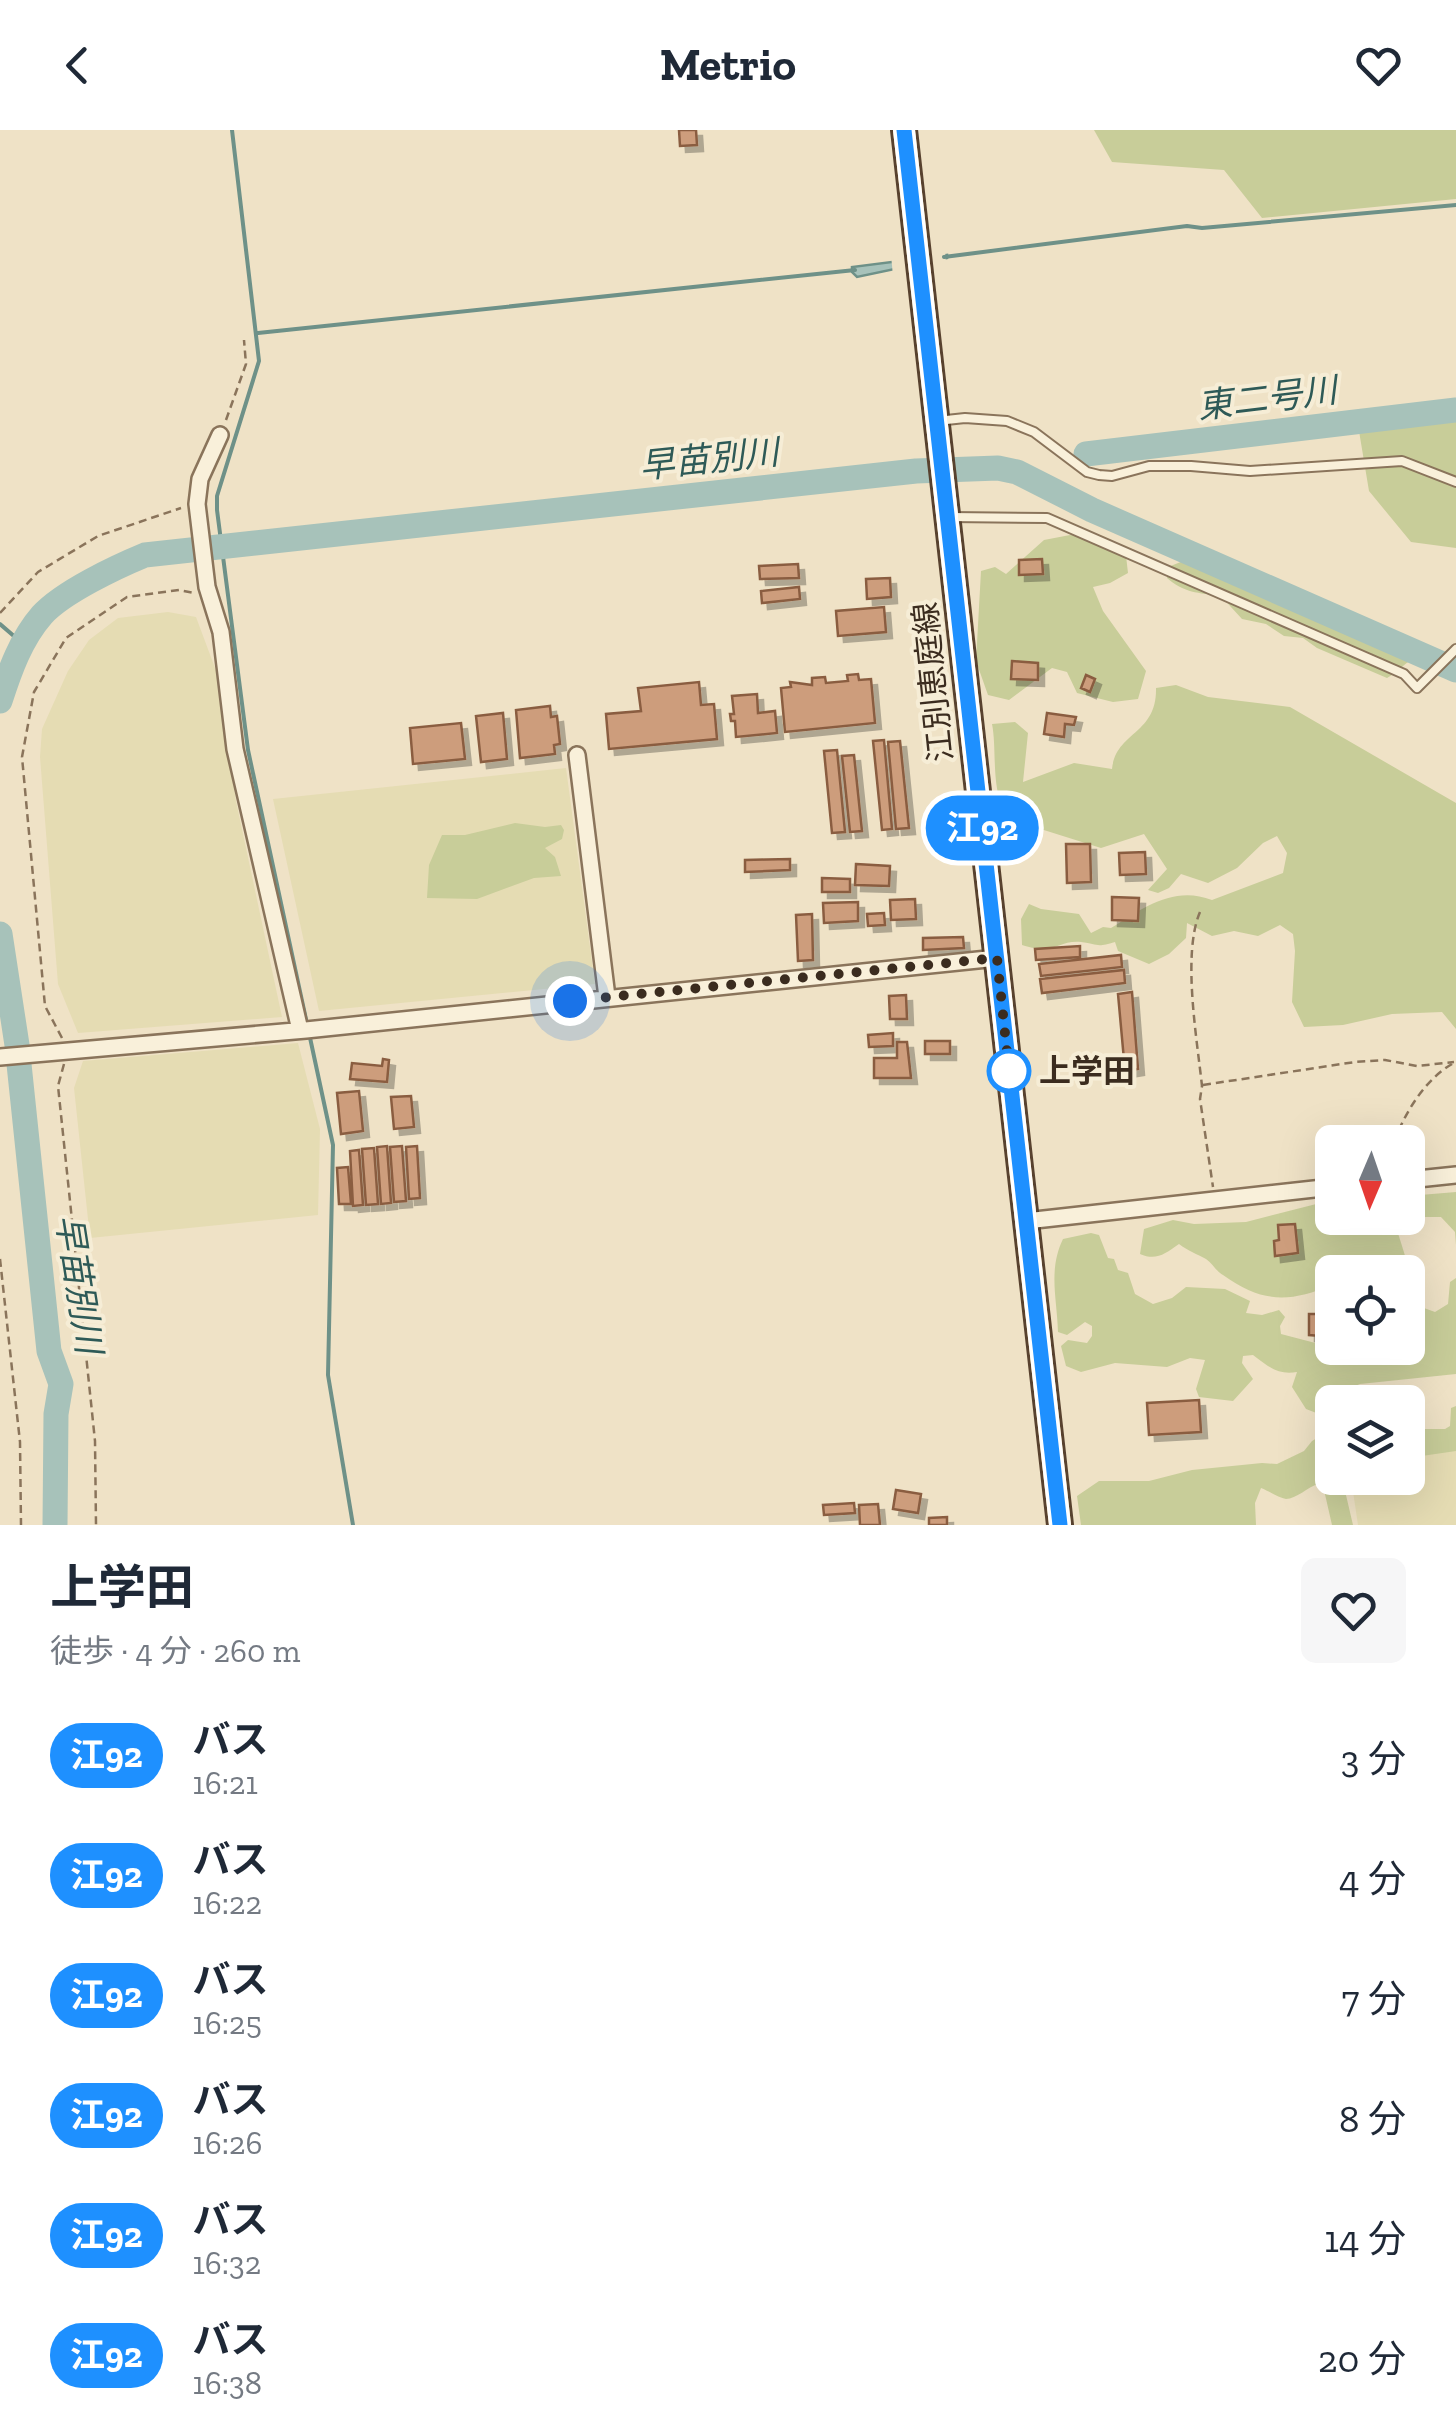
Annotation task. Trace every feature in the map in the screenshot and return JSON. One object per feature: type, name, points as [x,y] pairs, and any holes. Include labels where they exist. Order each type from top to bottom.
[{"type":"main road","name":"江別恵庭線","points":[[904,130],[1060,1525]]},
{"type":"street","points":[[220,435],[200,479],[197,507],[209,592],[221,632],[235,749],[306,1030]]},
{"type":"street","points":[[577,755],[607,997]]},
{"type":"street","points":[[0,1058],[997,958]]},
{"type":"street","points":[[1425,1178],[1456,1174]]},
{"type":"street","points":[[1026,1221],[1315,1189]]},
{"type":"lane","points":[[937,428],[964,418],[1007,422],[1034,432],[1087,472],[1099,475],[1112,476],[1149,466],[1250,471],[1402,461],[1456,482]]},
{"type":"lane","points":[[947,511],[1047,518],[1404,674],[1417,688],[1456,649]]},
{"type":"path","points":[[220,435],[246,364],[244,340]]},
{"type":"path","points":[[0,613],[38,572],[98,536],[197,507]]},
{"type":"path","points":[[96,1525],[95,1440],[58,1086],[63,1051],[46,1006],[22,757],[34,692],[66,638],[127,597],[180,590],[209,592]]},
{"type":"path","points":[[1200,912],[1193,929],[1194,1005],[1200,1099],[1215,1198]]},
{"type":"path","points":[[1202,1086],[1355,1062],[1385,1060],[1416,1066],[1455,1062]]},
{"type":"path","points":[[1403,1125],[1436,1073],[1455,1062]]},
{"type":"path","points":[[0,1259],[20,1442],[20,1525]]},
{"type":"shaded area","points":[[168,612],[196,617],[218,676],[236,801],[282,1017],[78,1033],[58,984],[40,757],[42,729],[68,671],[89,640],[118,618]]},
{"type":"shaded area","points":[[566,768],[595,984],[319,1011],[273,799]]},
{"type":"shaded area","points":[[298,1043],[320,1129],[318,1215],[90,1238],[74,1088],[83,1061]]},
{"type":"shaded area","points":[[1456,1448],[1456,1525],[1358,1525],[1354,1495],[1425,1495],[1425,1451]]},
{"type":"green space","points":[[1094,130],[1456,130],[1456,199],[1262,218],[1224,170],[1112,162]]},
{"type":"green space","points":[[1456,413],[1456,548],[1411,542],[1369,491],[1359,431]]},
{"type":"green space","points":[[1070,535],[1103,538],[1125,547],[1128,573],[1093,587],[1103,611],[1146,671],[1138,699],[1113,702],[1077,693],[1067,672],[1052,668],[1009,700],[988,695],[976,661],[981,571],[995,567],[1006,574],[1044,540]]},
{"type":"green space","points":[[1206,552],[1415,648],[1420,656],[1387,678],[1317,648],[1303,638],[1284,636],[1266,624],[1242,619],[1220,595],[1192,591],[1167,578],[1168,567]]},
{"type":"green space","points":[[1176,685],[1208,697],[1290,707],[1456,803],[1456,1029],[1442,1012],[1392,1014],[1343,1025],[1304,1027],[1292,1002],[1293,934],[1280,925],[1258,936],[1234,931],[1212,936],[1187,923],[1186,938],[1169,954],[1149,964],[1118,951],[1115,942],[1073,942],[1042,949],[1022,945],[1021,919],[1029,904],[1079,914],[1091,933],[1111,928],[1159,901],[1185,895],[1212,900],[1283,873],[1287,853],[1277,836],[1263,843],[1237,868],[1208,883],[1181,874],[1169,888],[1158,893],[1148,890],[1167,869],[1144,834],[1101,848],[1015,821],[1001,803],[992,724],[1015,722],[1028,733],[1023,782],[1074,763],[1112,769],[1121,747],[1150,715],[1156,688]]},
{"type":"green space","points":[[515,823],[561,825],[562,839],[545,848],[555,857],[561,876],[534,878],[477,899],[427,898],[429,865],[442,835],[465,835]]},
{"type":"green space","points":[[1456,1192],[1456,1245],[1455,1232],[1441,1217],[1425,1217],[1425,1195]]},
{"type":"green space","points":[[1315,1204],[1315,1235],[1399,1235],[1405,1255],[1315,1255],[1315,1291],[1276,1297],[1237,1284],[1179,1244],[1156,1257],[1140,1254],[1144,1229],[1173,1220],[1194,1224],[1246,1222]]},
{"type":"green space","points":[[1099,1235],[1108,1258],[1114,1259],[1118,1270],[1128,1273],[1135,1294],[1153,1304],[1172,1298],[1186,1287],[1225,1289],[1250,1301],[1246,1313],[1262,1315],[1279,1310],[1285,1317],[1281,1334],[1315,1343],[1315,1365],[1425,1365],[1425,1308],[1435,1312],[1448,1304],[1450,1282],[1456,1278],[1456,1374],[1357,1385],[1315,1385],[1315,1412],[1306,1409],[1292,1387],[1297,1372],[1279,1371],[1253,1355],[1243,1356],[1242,1363],[1253,1379],[1233,1401],[1199,1397],[1196,1389],[1205,1360],[1190,1358],[1167,1367],[1115,1363],[1081,1372],[1066,1366],[1061,1346],[1068,1340],[1087,1343],[1092,1326],[1085,1322],[1067,1335],[1058,1332],[1055,1273],[1063,1239]]},
{"type":"green space","points":[[1456,1406],[1456,1451],[1425,1456],[1425,1429],[1450,1426],[1451,1408]]},
{"type":"green space","points":[[1315,1439],[1315,1486],[1286,1499],[1261,1488],[1255,1503],[1256,1525],[1081,1525],[1077,1496],[1099,1481],[1149,1481],[1192,1470],[1277,1464],[1304,1451]]},
{"type":"green space","points":[[1325,1495],[1346,1495],[1353,1525],[1332,1525]]},
{"type":"water","points":[[947,255],[857,277],[852,272],[852,267]]},
{"type":"pier","points":[[945,250],[946,263],[893,276],[891,255]]},
{"type":"building","points":[[679,130],[696,130],[697,145],[680,146]]},
{"type":"building","points":[[1042,559],[1043,574],[1019,575],[1019,560]]},
{"type":"building","points":[[798,564],[799,578],[760,579],[759,566]]},
{"type":"building","points":[[890,578],[891,597],[867,599],[866,579]]},
{"type":"building","points":[[799,587],[800,599],[762,603],[761,591]]},
{"type":"building","points":[[884,607],[886,632],[838,636],[836,611]]},
{"type":"building","points":[[1012,661],[1038,663],[1038,680],[1011,679]]},
{"type":"building","points":[[858,674],[859,680],[871,679],[875,723],[785,732],[781,688],[791,687],[790,682],[812,685],[812,678],[825,677],[826,683],[848,681],[847,675]]},
{"type":"building","points":[[1086,675],[1095,679],[1090,692],[1081,688]]},
{"type":"building","points":[[699,682],[701,705],[714,704],[717,739],[609,749],[606,714],[641,711],[638,688]]},
{"type":"building","points":[[757,694],[758,713],[775,711],[777,733],[736,737],[735,721],[731,721],[730,714],[734,714],[732,696]]},
{"type":"building","points":[[550,706],[551,717],[557,716],[560,744],[554,745],[555,754],[520,758],[516,710]]},
{"type":"building","points":[[503,713],[507,759],[481,762],[476,716]]},
{"type":"building","points":[[1047,713],[1076,717],[1074,725],[1065,724],[1064,737],[1044,734]]},
{"type":"building","points":[[461,723],[465,759],[413,764],[410,728]]},
{"type":"building","points":[[884,740],[892,829],[882,830],[873,741]]},
{"type":"building","points":[[900,741],[909,828],[896,829],[888,742]]},
{"type":"building","points":[[837,750],[845,832],[832,833],[824,751]]},
{"type":"building","points":[[854,755],[862,831],[850,832],[842,756]]},
{"type":"building","points":[[1066,844],[1090,844],[1091,882],[1067,883]]},
{"type":"building","points":[[1145,852],[1146,874],[1120,875],[1119,853]]},
{"type":"building","points":[[790,859],[790,870],[745,872],[745,860]]},
{"type":"building","points":[[856,864],[890,866],[889,886],[855,885]]},
{"type":"building","points":[[822,878],[850,879],[850,892],[822,892]]},
{"type":"building","points":[[1112,897],[1139,898],[1138,921],[1112,920]]},
{"type":"building","points":[[915,899],[916,919],[891,920],[890,900]]},
{"type":"building","points":[[858,902],[858,921],[824,923],[823,903]]},
{"type":"building","points":[[884,913],[885,925],[868,926],[867,914]]},
{"type":"building","points":[[812,914],[813,960],[798,961],[796,915]]},
{"type":"building","points":[[963,937],[964,948],[923,950],[923,938]]},
{"type":"building","points":[[1080,946],[1080,957],[1036,960],[1035,949]]},
{"type":"building","points":[[1121,955],[1122,967],[1041,976],[1039,964]]},
{"type":"building","points":[[1124,970],[1125,983],[1042,993],[1040,979]]},
{"type":"building","points":[[1132,992],[1138,1069],[1125,1071],[1118,994]]},
{"type":"building","points":[[906,995],[907,1019],[890,1019],[889,996]]},
{"type":"building","points":[[893,1033],[893,1046],[869,1047],[868,1035]]},
{"type":"building","points":[[925,1041],[950,1041],[950,1054],[925,1054]]},
{"type":"building","points":[[897,1042],[907,1042],[911,1078],[874,1078],[874,1058],[897,1058]]},
{"type":"building","points":[[383,1059],[389,1060],[387,1082],[350,1079],[352,1063],[382,1066]]},
{"type":"building","points":[[359,1091],[363,1131],[341,1134],[337,1093]]},
{"type":"building","points":[[411,1096],[414,1127],[394,1129],[391,1097]]},
{"type":"building","points":[[387,1146],[391,1203],[381,1204],[377,1147]]},
{"type":"building","points":[[402,1146],[406,1201],[394,1202],[390,1147]]},
{"type":"building","points":[[417,1146],[420,1198],[409,1199],[406,1147]]},
{"type":"building","points":[[374,1148],[378,1204],[366,1205],[362,1149]]},
{"type":"building","points":[[359,1150],[363,1205],[353,1206],[350,1151]]},
{"type":"building","points":[[348,1167],[351,1204],[339,1204],[337,1168]]},
{"type":"building","points":[[1295,1224],[1298,1253],[1275,1256],[1278,1225]]},
{"type":"building","points":[[1309,1314],[1315,1314],[1315,1336],[1309,1335]]},
{"type":"building","points":[[1199,1400],[1201,1432],[1149,1435],[1147,1403]]},
{"type":"building","points":[[896,1490],[921,1494],[918,1513],[893,1509]]},
{"type":"building","points":[[854,1503],[855,1513],[824,1515],[823,1505]]},
{"type":"building","points":[[878,1504],[880,1525],[860,1525],[859,1505]]},
{"type":"building","points":[[947,1517],[947,1525],[929,1525],[929,1518]]},
{"type":"waterway","points":[[232,130],[259,361],[217,496],[217,510],[248,750],[307,1024]]},
{"type":"waterway","points":[[944,257],[1187,226],[1202,228],[1456,205]]},
{"type":"waterway","points":[[258,333],[855,270]]},
{"type":"waterway","name":"東二号川","points":[[1086,454],[1456,410]]},
{"type":"waterway","name":"早苗別川","points":[[0,701],[22,645],[42,615],[76,589],[145,555],[916,471],[998,468],[1017,472],[1092,510],[1456,670]]},
{"type":"waterway","points":[[0,624],[22,643]]},
{"type":"waterway","name":"早苗別川","points":[[0,934],[17,1045],[49,1351],[61,1384],[56,1414],[55,1525]]},
{"type":"waterway","points":[[309,1033],[333,1145],[328,1375],[353,1525]]},
{"type":"bus line","name":"江92","points":[[904,130],[1060,1525]]},
{"type":"place","name":"上学田","points":[[1009,1071]]},
{"type":"route","points":[[570,1001],[997,958],[1009,1071]]}]
